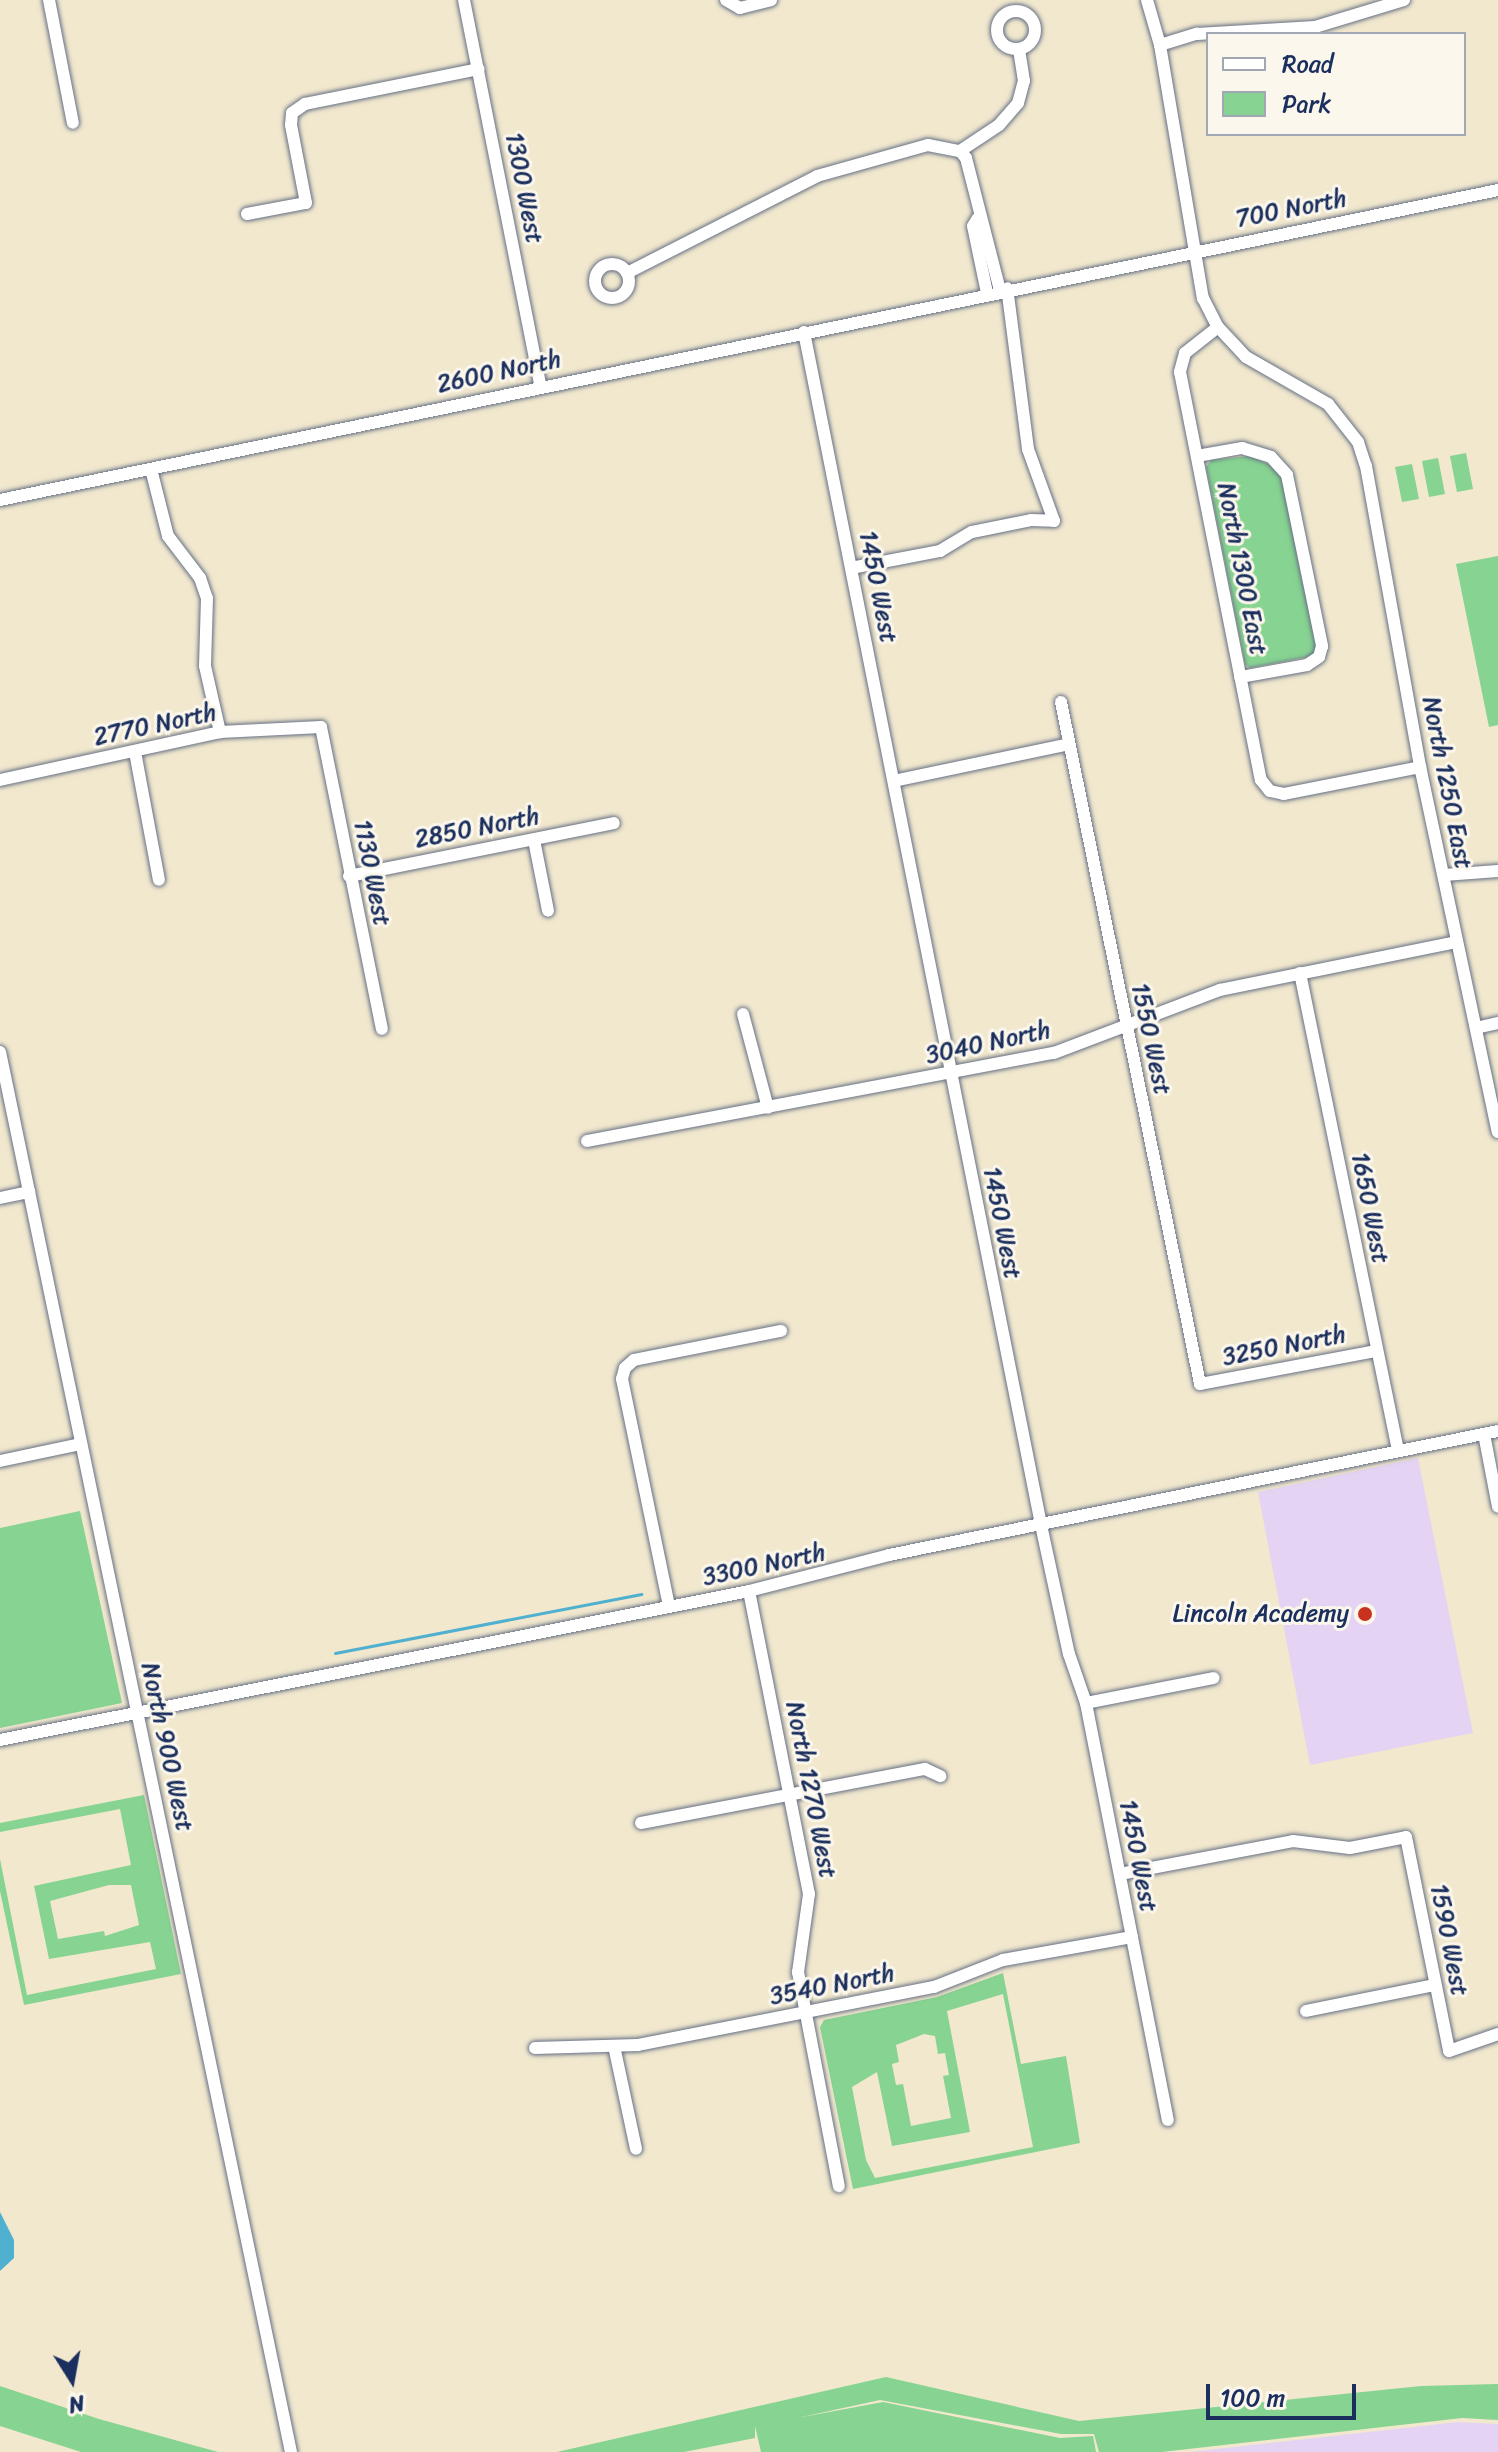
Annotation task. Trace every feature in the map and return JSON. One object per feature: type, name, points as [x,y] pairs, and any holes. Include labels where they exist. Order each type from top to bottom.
[{"type":"street","points":[[49,0],[73,123]]},
{"type":"street","name":"1300 West","points":[[464,0],[540,385]]},
{"type":"street","points":[[726,0],[740,8],[771,0]]},
{"type":"street","points":[[1147,0],[1160,45],[1198,250],[1195,271],[1218,327]]},
{"type":"street","points":[[1231,32],[1315,27],[1404,0]]},
{"type":"street","points":[[1160,45],[1206,33]]},
{"type":"street","points":[[960,151],[999,125],[1018,103],[1024,81],[1019,49]]},
{"type":"street","points":[[247,214],[306,203],[292,113],[305,104],[478,69]]},
{"type":"street","points":[[627,273],[817,176],[928,145],[960,151],[966,158],[978,218],[973,226],[998,290],[1028,449],[1054,521],[1031,520],[972,532],[940,551],[851,568]]},
{"type":"street","name":"700 North","points":[[998,290],[1498,190]]},
{"type":"street","name":"2600 North","points":[[0,500],[998,290]]},
{"type":"street","name":"North 1300 East","points":[[1218,327],[1185,353],[1180,372],[1261,780],[1270,791],[1284,794],[1420,767]]},
{"type":"street","name":"North 1250 East","points":[[1218,327],[1246,357],[1328,404],[1358,442],[1420,767],[1498,1132]]},
{"type":"street","name":"1450 West","points":[[804,332],[1041,1525],[1069,1654],[1086,1703],[1168,2120]]},
{"type":"street","points":[[1197,456],[1242,448],[1271,457],[1287,475],[1322,646],[1319,657],[1307,665],[1240,677]]},
{"type":"street","points":[[151,469],[168,536],[200,578],[207,598],[205,666],[220,732]]},
{"type":"street","name":"1550 West","points":[[1061,702],[1200,1384]]},
{"type":"street","name":"2770 North","points":[[0,780],[220,732],[321,727]]},
{"type":"street","name":"1130 West","points":[[321,727],[382,1029]]},
{"type":"street","points":[[894,781],[1069,744]]},
{"type":"street","points":[[135,752],[159,880]]},
{"type":"street","name":"2850 North","points":[[349,876],[614,823]]},
{"type":"street","points":[[534,840],[548,911]]},
{"type":"street","points":[[1444,875],[1498,871]]},
{"type":"street","name":"3040 North","points":[[587,1141],[1054,1053],[1220,990],[1456,942]]},
{"type":"street","name":"1650 West","points":[[1300,973],[1398,1451]]},
{"type":"street","points":[[743,1014],[768,1108]]},
{"type":"street","points":[[1476,1028],[1498,1023]]},
{"type":"street","name":"North 900 West","points":[[0,1052],[291,2452]]},
{"type":"street","points":[[0,1198],[29,1192]]},
{"type":"street","points":[[669,1606],[622,1379],[625,1368],[634,1360],[781,1331]]},
{"type":"street","name":"3250 North","points":[[1200,1384],[1376,1351]]},
{"type":"street","name":"3300 North","points":[[0,1740],[136,1710],[834,1574],[889,1555],[1498,1431]]},
{"type":"street","points":[[1484,1434],[1498,1507]]},
{"type":"street","points":[[0,1461],[81,1444]]},
{"type":"street","name":"North 1270 West","points":[[749,1591],[809,1894],[798,1972],[839,2186]]},
{"type":"street","points":[[1086,1703],[1214,1678]]},
{"type":"street","points":[[641,1823],[925,1769],[940,1776]]},
{"type":"street","name":"1590 West","points":[[1120,1874],[1293,1841],[1350,1848],[1406,1837],[1449,2051],[1484,2043],[1498,2034]]},
{"type":"street","name":"3540 North","points":[[535,2048],[614,2046],[806,2012],[934,1987],[1003,1960],[1132,1937]]},
{"type":"street","points":[[1306,2011],[1435,1985]]},
{"type":"street","points":[[614,2046],[636,2149]]},
{"type":"shaded area","name":"Lincoln Academy","points":[[1418,1458],[1473,1733],[1310,1765],[1258,1492]]},
{"type":"shaded area","points":[[1458,2422],[1498,2424],[1498,2452],[1190,2452]]},
{"type":"green space","points":[[1466,453],[1473,489],[1457,492],[1450,456]]},
{"type":"green space","points":[[1250,456],[1274,467],[1283,479],[1317,648],[1312,656],[1250,668],[1245,664],[1206,467],[1211,460]]},
{"type":"green space","points":[[1438,458],[1445,494],[1429,497],[1422,461]]},
{"type":"green space","points":[[1412,464],[1419,499],[1402,502],[1395,467]]},
{"type":"green space","points":[[1498,556],[1498,725],[1489,727],[1456,564]]},
{"type":"green space","points":[[80,1511],[122,1703],[0,1728],[0,1528]]},
{"type":"green space","points":[[144,1795],[181,1974],[24,2005],[0,1891],[0,1859],[27,1995],[156,1969],[150,1942],[49,1959],[34,1886],[131,1865],[120,1809],[0,1832],[0,1823]],"holes":[[[109,1885],[131,1885],[139,1925],[105,1936],[104,1931],[58,1939],[50,1901]]]},
{"type":"green space","points":[[1003,1973],[1021,2064],[1066,2056],[1080,2143],[853,2189],[820,2027],[824,2020],[937,1997]],"holes":[[[1003,1994],[1033,2147],[875,2178],[866,2160],[852,2087],[877,2072],[892,2146],[970,2132],[947,2011]],[[924,2034],[935,2036],[938,2054],[945,2053],[949,2075],[943,2076],[951,2118],[911,2126],[903,2084],[896,2085],[892,2064],[899,2062],[896,2045]]]},
{"type":"green space","points":[[886,2377],[1079,2421],[1421,2386],[1498,2384],[1498,2420],[1462,2418],[1162,2452],[1099,2452],[1094,2434],[1061,2434],[880,2400],[797,2418],[883,2402],[1060,2438],[1093,2436],[1096,2452],[761,2452],[755,2426],[755,2438],[684,2452],[557,2452]]},
{"type":"green space","points":[[0,2386],[99,2419],[218,2452],[81,2452],[0,2426]]},
{"type":"water","points":[[0,2212],[14,2240],[14,2258],[0,2271]]},
{"type":"waterway","points":[[335,1653],[641,1594]]},
{"type":"place","name":"Lincoln Academy","points":[[1365,1614]]}]
